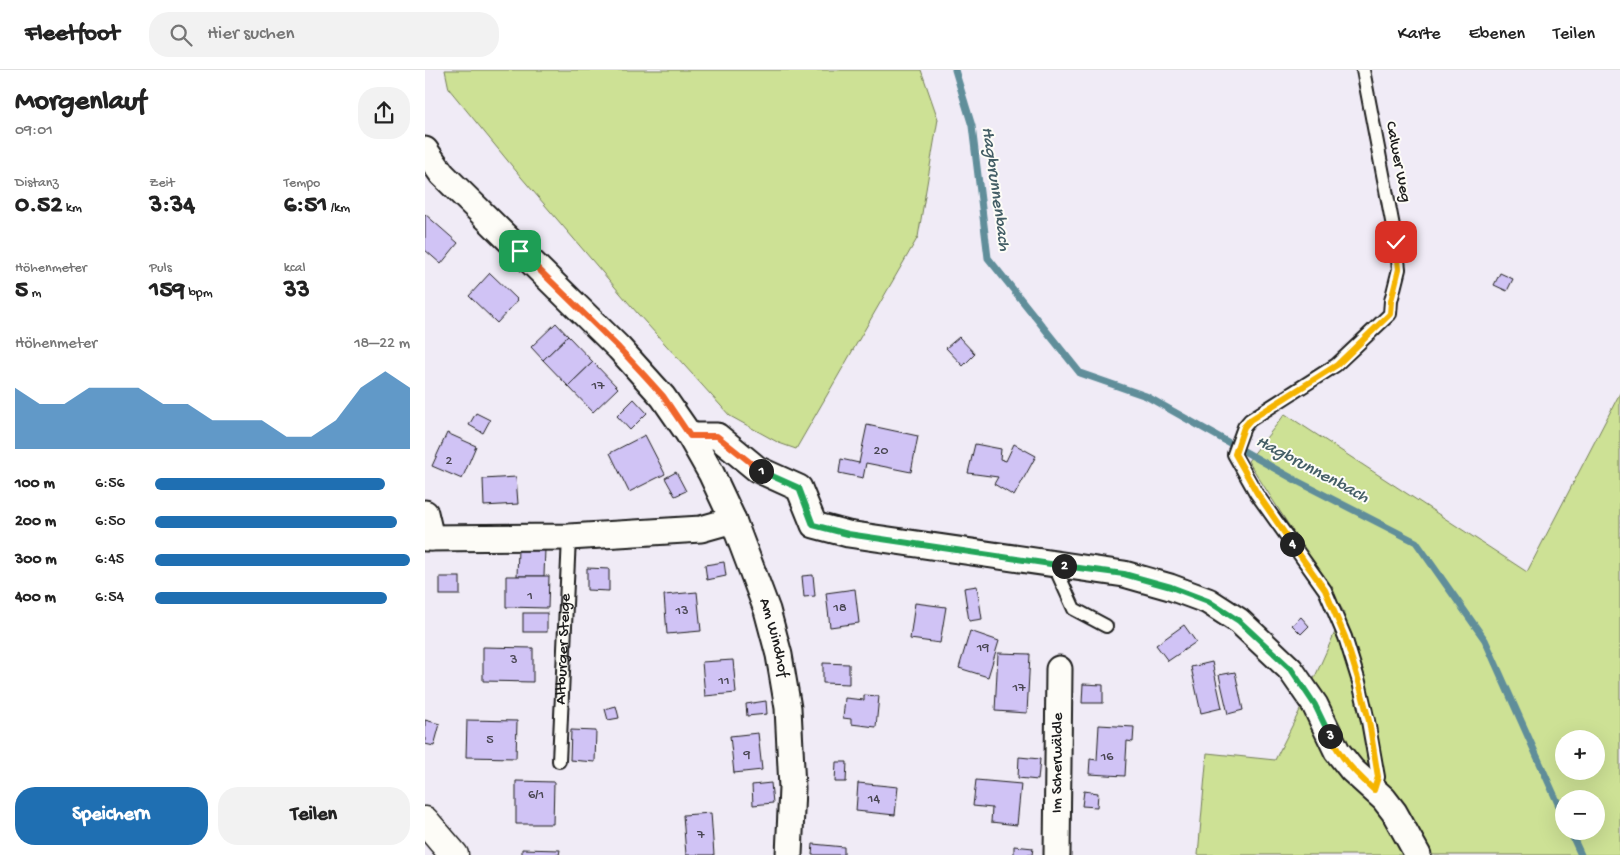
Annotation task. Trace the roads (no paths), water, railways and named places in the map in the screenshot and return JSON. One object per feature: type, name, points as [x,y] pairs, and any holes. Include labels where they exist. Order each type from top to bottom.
[{"type":"street","name":"Am Windhof","points":[[425,150],[442,174],[619,348],[663,396],[690,436],[711,473],[733,520],[767,610],[779,655],[788,708],[792,788],[789,855]]},
{"type":"street","points":[[690,436],[717,436],[757,469],[799,488],[813,525],[848,534],[1124,574],[1171,587],[1208,601],[1239,621],[1291,669],[1315,705],[1337,751],[1352,770],[1385,799],[1418,855]]},
{"type":"street","points":[[425,512],[428,538],[569,537],[701,529],[733,520]]},
{"type":"street","name":"Im Scherwäldle","points":[[1057,855],[1059,669]]},
{"type":"street","points":[[425,821],[453,855]]},
{"type":"lane","name":"Calwer Weg","points":[[1363,70],[1396,242],[1399,269],[1391,301],[1390,314],[1337,365],[1250,420],[1244,427],[1235,454],[1257,493],[1325,590],[1345,637],[1369,721],[1378,777],[1374,790]]},
{"type":"lane","name":"Altburger Steige","points":[[559,761],[569,537]]},
{"type":"lane","points":[[1054,565],[1074,609],[1106,626]]},
{"type":"waterway","name":"Hagbrunnenbach","points":[[955,70],[972,126],[988,258],[1080,373],[1146,396],[1297,481],[1416,542],[1485,640],[1555,797]]},
{"type":"waterway","name":"Hagbrunnenbach","points":[[1574,840],[1581,855]]}]
